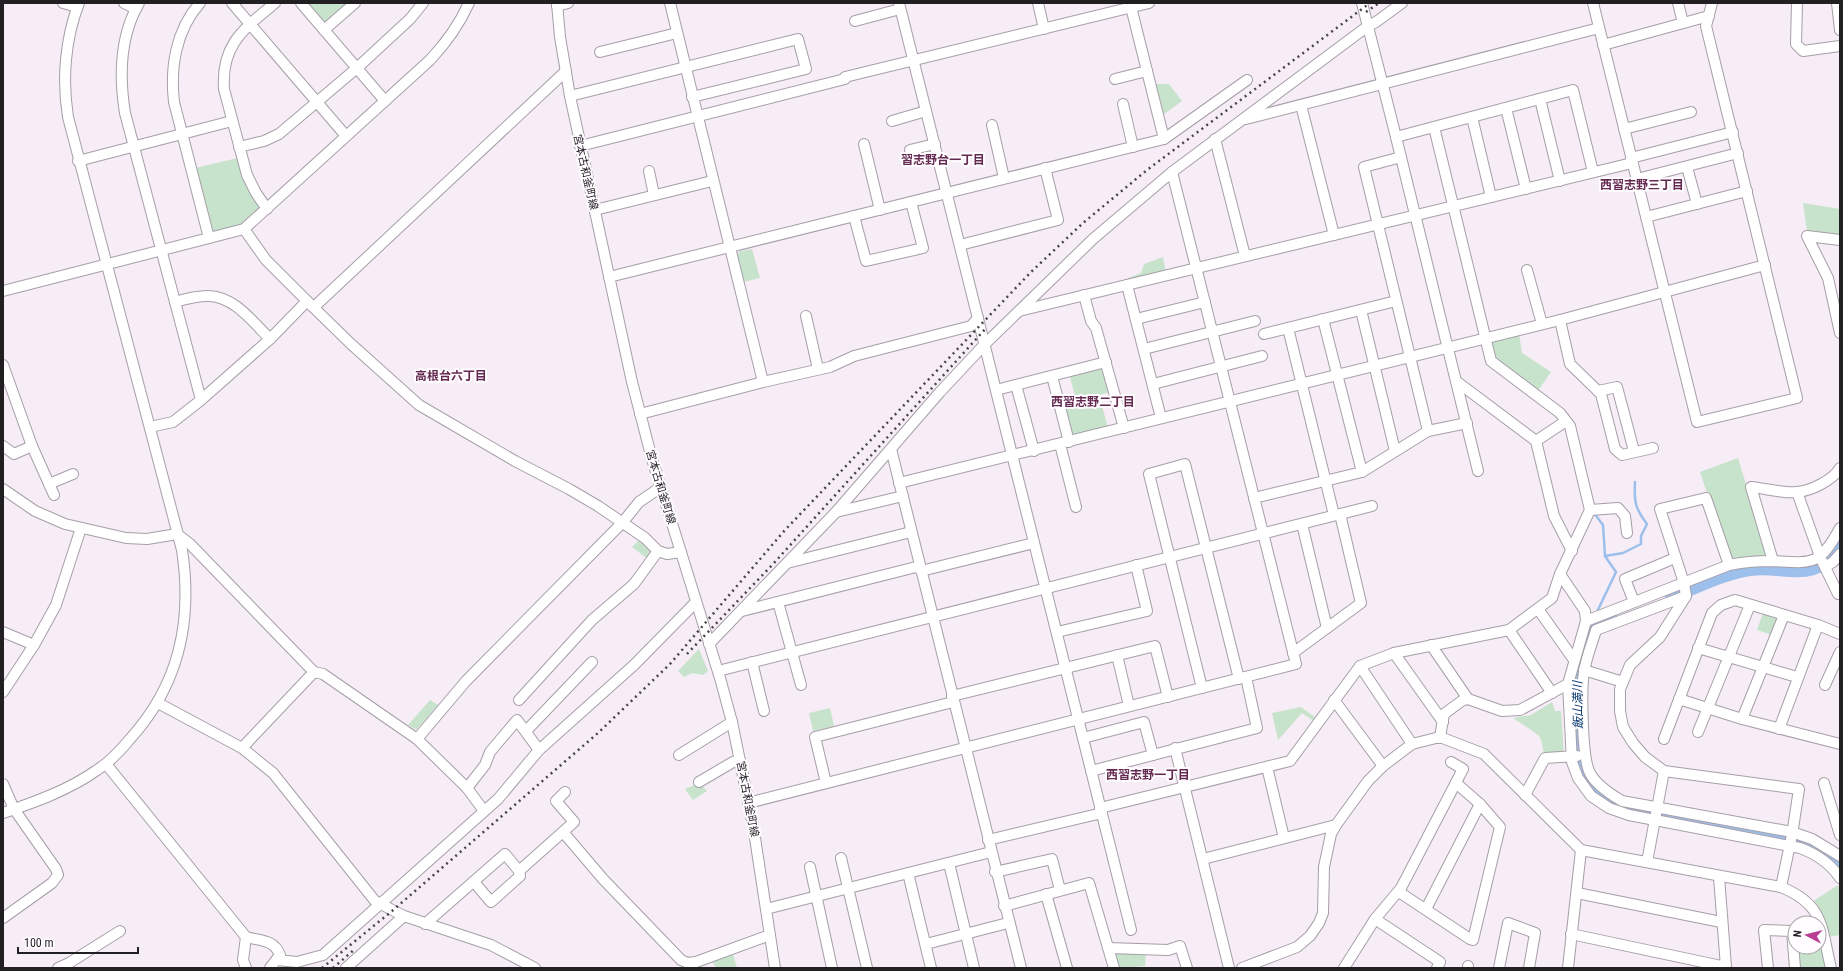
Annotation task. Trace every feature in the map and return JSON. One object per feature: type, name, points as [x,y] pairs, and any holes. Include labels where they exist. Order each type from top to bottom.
[{"type":"street","points":[[3,813],[75,783],[106,764],[137,731],[158,703],[172,673],[183,627],[186,584],[182,550],[70,132],[66,104],[65,75],[70,33],[78,5],[62,3]]},
{"type":"street","points":[[124,3],[138,6],[126,38],[121,74],[125,113],[201,400]]},
{"type":"street","points":[[200,3],[186,24],[181,35],[173,66],[174,102],[209,238]]},
{"type":"street","points":[[232,3],[346,136]]},
{"type":"street","points":[[267,209],[256,193],[247,175],[224,88],[225,64],[230,48],[250,24],[275,3]]},
{"type":"street","points":[[301,3],[385,101]]},
{"type":"street","points":[[324,30],[355,3]]},
{"type":"street","points":[[239,147],[264,141],[279,134],[357,68],[410,19],[423,3]]},
{"type":"street","points":[[3,291],[244,229],[446,44],[460,22],[469,3]]},
{"type":"street","points":[[557,4],[568,3]]},
{"type":"street","points":[[670,3],[712,181],[763,382]]},
{"type":"street","points":[[1038,3],[1044,29]]},
{"type":"street","points":[[580,146],[914,60],[1044,29],[1131,5],[1149,3]]},
{"type":"street","points":[[1362,3],[1478,471]]},
{"type":"street","points":[[710,644],[836,512],[940,392],[985,344],[1093,239],[1172,172],[1215,139],[1368,26],[1402,3]]},
{"type":"street","points":[[1593,3],[1697,422],[1797,398],[1706,26],[1712,3]]},
{"type":"street","points":[[1678,3],[1683,23]]},
{"type":"street","points":[[1797,3],[1796,44],[1804,51],[1840,46]]},
{"type":"street","points":[[1837,3],[1840,30]]},
{"type":"street","name":"宮本古和釜町線","points":[[557,4],[570,96],[580,146],[640,414],[710,644],[732,722],[769,908],[770,935],[775,968]]},
{"type":"street","points":[[1131,5],[1164,139]]},
{"type":"street","points":[[855,21],[900,6],[1131,930]]},
{"type":"street","points":[[1603,45],[1709,16]]},
{"type":"street","points":[[1242,120],[1599,28]]},
{"type":"street","points":[[600,52],[676,33]]},
{"type":"street","points":[[570,96],[798,39],[806,69],[692,97]]},
{"type":"street","points":[[309,304],[317,306],[566,71]]},
{"type":"street","points":[[1115,79],[1147,71]]},
{"type":"street","points":[[609,278],[947,192],[1164,139],[1247,80]]},
{"type":"street","points":[[1396,137],[1573,90],[1593,172]]},
{"type":"street","points":[[1540,99],[1560,180]]},
{"type":"street","points":[[1124,104],[1133,147]]},
{"type":"street","points":[[1301,105],[1334,235]]},
{"type":"street","points":[[1506,108],[1526,189]]},
{"type":"street","points":[[892,121],[926,112]]},
{"type":"street","points":[[1624,129],[1691,112]]},
{"type":"street","points":[[1472,116],[1491,197]]},
{"type":"street","points":[[78,161],[232,121]]},
{"type":"street","points":[[992,125],[1004,178]]},
{"type":"street","points":[[988,840],[1185,786],[1290,761],[1360,666],[1394,653],[1508,630],[1552,598],[1560,574],[1590,510],[1570,426],[1560,413],[1491,361],[1434,126]]},
{"type":"street","points":[[1019,311],[1526,189],[1593,172],[1733,132]]},
{"type":"street","points":[[1215,139],[1245,256]]},
{"type":"street","points":[[864,144],[880,210]]},
{"type":"street","points":[[910,150],[935,144]]},
{"type":"street","points":[[1637,180],[1738,154]]},
{"type":"street","points":[[1401,157],[1364,167],[1428,431]]},
{"type":"street","points":[[1687,166],[1697,204]]},
{"type":"street","points":[[960,245],[1058,220],[1045,168]]},
{"type":"street","points":[[649,171],[654,195]]},
{"type":"street","points":[[748,802],[1296,664],[1172,172]]},
{"type":"street","points":[[595,210],[712,181]]},
{"type":"street","points":[[1646,217],[1747,191]]},
{"type":"street","points":[[854,216],[866,261],[923,248],[911,202]]},
{"type":"street","points":[[244,229],[266,260],[309,304],[419,405],[514,461],[570,489],[623,522],[645,538],[658,551],[667,554],[681,552]]},
{"type":"street","points":[[1840,240],[1807,236],[1828,278],[1839,318],[1840,333]]},
{"type":"street","points":[[899,483],[1034,451],[1447,346],[1560,320],[1765,265]]},
{"type":"street","points":[[1527,270],[1542,324]]},
{"type":"street","points":[[1127,285],[1161,418]]},
{"type":"street","points":[[1084,295],[1091,321],[1096,328],[1124,428]]},
{"type":"street","points":[[174,302],[208,296],[223,299],[236,306],[270,339]]},
{"type":"street","points":[[1264,334],[1396,301]]},
{"type":"street","points":[[1136,319],[1205,302]]},
{"type":"street","points":[[150,427],[173,422],[201,400],[309,304]]},
{"type":"street","points":[[1361,310],[1395,451]]},
{"type":"street","points":[[806,316],[818,370]]},
{"type":"street","points":[[640,414],[763,382],[830,367],[854,356],[971,326],[978,318]]},
{"type":"street","points":[[1322,319],[1362,472]]},
{"type":"street","points":[[1560,320],[1570,364],[1601,394],[1615,449],[1622,455],[1634,451],[1653,448]]},
{"type":"street","points":[[1144,349],[1255,321]]},
{"type":"street","points":[[1288,328],[1326,480],[1361,603],[1294,653]]},
{"type":"street","points":[[1153,384],[1262,356]]},
{"type":"street","points":[[996,390],[1106,362]]},
{"type":"street","points":[[3,365],[32,446],[54,495]]},
{"type":"street","points":[[1052,376],[1076,507]]},
{"type":"street","points":[[1456,381],[1536,441],[1554,516],[1572,551]]},
{"type":"street","points":[[1016,385],[1034,451]]},
{"type":"street","points":[[1598,391],[1617,388],[1634,451]]},
{"type":"street","points":[[1254,498],[1362,472],[1428,431],[1467,422]]},
{"type":"street","points":[[1536,441],[1566,422]]},
{"type":"street","points":[[3,446],[14,454],[32,446]]},
{"type":"street","points":[[891,449],[1008,924],[1021,968]]},
{"type":"street","points":[[1091,771],[1175,748],[1257,728],[1206,548],[1185,464],[1149,474],[1202,688]]},
{"type":"street","points":[[1773,561],[1751,487],[1797,492],[1826,482],[1837,473],[1840,468]]},
{"type":"street","points":[[49,484],[73,474]]},
{"type":"street","points":[[417,739],[466,681],[623,522],[639,502],[661,487]]},
{"type":"street","points":[[3,489],[43,516],[58,522],[81,528],[118,537],[137,539],[177,534],[190,544],[314,672],[323,674],[417,739],[467,788],[484,811]]},
{"type":"street","points":[[1797,492],[1822,561],[1838,594],[1840,594]]},
{"type":"street","points":[[836,512],[902,496]]},
{"type":"street","points":[[1728,565],[1706,498],[1660,509],[1685,590],[1660,637],[1630,665],[1620,689],[1620,711],[1623,727],[1633,743],[1644,757],[1664,771],[1799,789],[1781,888]]},
{"type":"street","points":[[718,671],[1372,506]]},
{"type":"street","points":[[1590,510],[1618,508],[1625,516],[1626,533]]},
{"type":"street","points":[[1302,524],[1327,628]]},
{"type":"street","points":[[3,692],[34,645],[56,605],[81,528]]},
{"type":"street","points":[[1822,561],[1840,528]]},
{"type":"street","points":[[787,563],[911,532]]},
{"type":"street","points":[[742,611],[1034,543]]},
{"type":"street","points":[[519,700],[592,620],[634,584],[658,551]]},
{"type":"street","points":[[1657,813],[1620,812],[1600,802],[1583,786],[1573,767],[1578,756],[1584,670],[1596,630],[1685,590],[1728,565],[1749,561],[1806,563],[1822,561],[1833,562],[1840,554]]},
{"type":"street","points":[[1634,602],[1625,579],[1675,558]]},
{"type":"street","points":[[1057,632],[1147,611],[1136,565]]},
{"type":"street","points":[[1560,574],[1585,611],[1586,621],[1568,684],[1578,756],[1590,773],[1607,792],[1622,800],[1657,813],[1791,839],[1812,839],[1840,856]]},
{"type":"street","points":[[1586,621],[1634,602],[1685,590]]},
{"type":"street","points":[[1664,739],[1712,613],[1721,605],[1735,600],[1818,625],[1840,634]]},
{"type":"street","points":[[106,764],[250,938],[268,941],[278,948],[276,961],[309,959],[323,954],[498,799],[539,750],[634,665],[696,602]]},
{"type":"street","points":[[778,602],[801,685]]},
{"type":"street","points":[[1698,732],[1750,605]]},
{"type":"street","points":[[1538,609],[1574,660]]},
{"type":"street","points":[[1742,719],[1784,615]]},
{"type":"street","points":[[1779,729],[1797,677],[1818,625]]},
{"type":"street","points":[[1508,630],[1552,694]]},
{"type":"street","points":[[3,632],[34,645]]},
{"type":"street","points":[[1431,645],[1468,699]]},
{"type":"street","points":[[826,783],[815,737],[1117,655],[1155,646],[1168,697]]},
{"type":"street","points":[[1698,648],[1797,677]]},
{"type":"street","points":[[1825,684],[1840,652]]},
{"type":"street","points":[[1394,653],[1443,722]]},
{"type":"street","points":[[1117,655],[1129,706]]},
{"type":"street","points":[[526,731],[592,662]]},
{"type":"street","points":[[752,662],[764,711]]},
{"type":"street","points":[[1360,666],[1412,744]]},
{"type":"street","points":[[1584,670],[1622,682]]},
{"type":"street","points":[[242,748],[314,672]]},
{"type":"street","points":[[1440,737],[1444,714],[1463,700],[1468,699],[1502,711],[1520,710],[1568,684]]},
{"type":"street","points":[[1679,699],[1742,719],[1840,744]]},
{"type":"street","points":[[1334,700],[1383,766]]},
{"type":"street","points":[[158,703],[242,748],[272,773],[375,901],[379,904],[404,916],[491,945],[535,968]]},
{"type":"street","points":[[467,788],[485,765],[490,752],[517,720],[539,750]]},
{"type":"street","points":[[679,756],[732,722]]},
{"type":"street","points":[[1083,738],[1144,722],[1153,755]]},
{"type":"street","points":[[1242,968],[1297,947],[1310,936],[1319,923],[1324,902],[1324,867],[1331,834],[1336,825],[1368,781],[1383,766],[1412,744],[1440,737],[1484,754],[1581,850],[1781,888],[1800,897],[1818,914],[1831,968]]},
{"type":"street","points":[[1175,748],[1229,968]]},
{"type":"street","points":[[1525,795],[1545,758],[1578,756]]},
{"type":"street","points":[[699,782],[733,762],[740,760]]},
{"type":"street","points":[[1346,967],[1375,919],[1399,892],[1456,783],[1463,768],[1451,762]]},
{"type":"street","points":[[1267,767],[1284,838]]},
{"type":"street","points":[[1647,862],[1664,771]]},
{"type":"street","points":[[1399,892],[1470,940],[1474,940],[1500,827],[1480,804],[1456,783]]},
{"type":"street","points":[[1824,783],[1840,835]]},
{"type":"street","points":[[3,784],[14,809],[56,869],[58,875],[52,883],[3,918]]},
{"type":"street","points":[[519,871],[574,822],[556,801],[565,792]]},
{"type":"street","points":[[1426,909],[1480,804]]},
{"type":"street","points":[[1203,858],[1336,825]]},
{"type":"street","points":[[563,832],[594,868],[683,964],[696,962],[770,935]]},
{"type":"street","points":[[1791,839],[1832,867],[1840,878]]},
{"type":"street","points":[[1568,968],[1581,850]]},
{"type":"street","points":[[769,908],[991,852]]},
{"type":"street","points":[[426,924],[505,854],[519,871],[520,876],[491,902],[474,882]]},
{"type":"street","points":[[841,858],[867,968]]},
{"type":"street","points":[[996,872],[1052,859],[1060,890]]},
{"type":"street","points":[[949,863],[974,968]]},
{"type":"street","points":[[810,867],[832,968]]},
{"type":"street","points":[[908,873],[932,968]]},
{"type":"street","points":[[1571,934],[1726,967],[1721,922],[1719,876]]},
{"type":"street","points":[[1004,906],[1089,883],[1114,968]]},
{"type":"street","points":[[1577,892],[1721,922]]},
{"type":"street","points":[[1046,894],[1067,968]]},
{"type":"street","points":[[346,968],[404,916]]},
{"type":"street","points":[[1375,919],[1440,962],[1437,968]]},
{"type":"street","points":[[1499,968],[1508,923],[1535,933],[1529,968]]},
{"type":"street","points":[[926,944],[1008,924]]},
{"type":"street","points":[[1768,968],[1764,930],[1792,931],[1795,968]]},
{"type":"street","points":[[58,968],[72,966],[120,931]]},
{"type":"street","points":[[246,968],[243,960],[250,938]]},
{"type":"street","points":[[1108,948],[1168,950],[1180,946],[1187,968]]},
{"type":"green space","points":[[305,3],[351,3],[327,24],[323,24]]},
{"type":"green space","points":[[1155,84],[1169,84],[1182,101],[1163,115]]},
{"type":"green space","points":[[238,158],[260,206],[253,217],[242,225],[216,233],[211,230],[195,168]]},
{"type":"green space","points":[[1803,203],[1840,209],[1840,236],[1807,231]]},
{"type":"green space","points":[[752,249],[760,278],[743,282],[736,255],[740,251]]},
{"type":"green space","points":[[1163,257],[1166,273],[1129,283],[1128,278],[1141,273],[1144,264]]},
{"type":"green space","points":[[1519,334],[1522,353],[1551,372],[1537,392],[1494,359],[1490,345],[1493,340]]},
{"type":"green space","points":[[1103,368],[1110,392],[1099,395],[1108,428],[1073,438],[1063,408],[1077,404],[1069,373]]},
{"type":"green space","points":[[1738,458],[1768,556],[1748,556],[1729,559],[1700,472]]},
{"type":"green space","points":[[639,540],[649,547],[652,553],[648,559],[632,547]]},
{"type":"green space","points":[[1764,610],[1779,615],[1772,635],[1757,630]]},
{"type":"green space","points":[[699,649],[708,671],[703,675],[692,673],[684,677],[678,671]]},
{"type":"green space","points":[[430,700],[438,705],[417,729],[408,725]]},
{"type":"green space","points":[[1552,702],[1555,711],[1561,711],[1564,754],[1544,755],[1539,736],[1513,718],[1531,715]]},
{"type":"green space","points":[[1301,707],[1316,718],[1314,721],[1302,713],[1278,740],[1272,713]]},
{"type":"green space","points":[[830,708],[834,726],[813,731],[809,713]]},
{"type":"green space","points":[[699,783],[707,791],[693,800],[685,789]]},
{"type":"green space","points":[[1838,885],[1840,891],[1840,935],[1827,937],[1827,915],[1823,915],[1812,902]]},
{"type":"green space","points":[[1113,951],[1146,951],[1145,966],[1118,968]]},
{"type":"green space","points":[[733,954],[737,968],[717,968],[711,961]]},
{"type":"green space","points":[[1797,955],[1825,955],[1828,968],[1798,968]]},
{"type":"waterway","points":[[1605,556],[1623,553],[1641,544],[1641,536],[1647,524],[1640,514],[1636,504],[1635,482]]},
{"type":"waterway","points":[[1594,513],[1603,525],[1605,556],[1616,572],[1596,614]]},
{"type":"waterway","name":"飯山満川","points":[[1672,596],[1720,577],[1750,569],[1811,569],[1821,564],[1831,556],[1840,543]]},
{"type":"waterway","name":"飯山満川","points":[[1611,619],[1589,627],[1575,682],[1580,766],[1589,782],[1611,803],[1631,809],[1801,842],[1820,850],[1840,866]]},
{"type":"railway","points":[[322,968],[392,911],[598,733],[670,664],[785,530],[1031,272],[1083,223],[1147,170],[1370,3]]},
{"type":"railway","points":[[1366,12],[1379,3]]},
{"type":"railway","points":[[687,654],[774,563],[987,327]]},
{"type":"railway","points":[[333,968],[355,949]]},
{"type":"district","name":"習志野台一丁目","points":[[943,160]]},
{"type":"district","name":"西習志野三丁目","points":[[1642,185]]},
{"type":"district","name":"高根台六丁目","points":[[451,376]]},
{"type":"district","name":"西習志野二丁目","points":[[1093,402]]},
{"type":"district","name":"西習志野一丁目","points":[[1148,775]]}]
